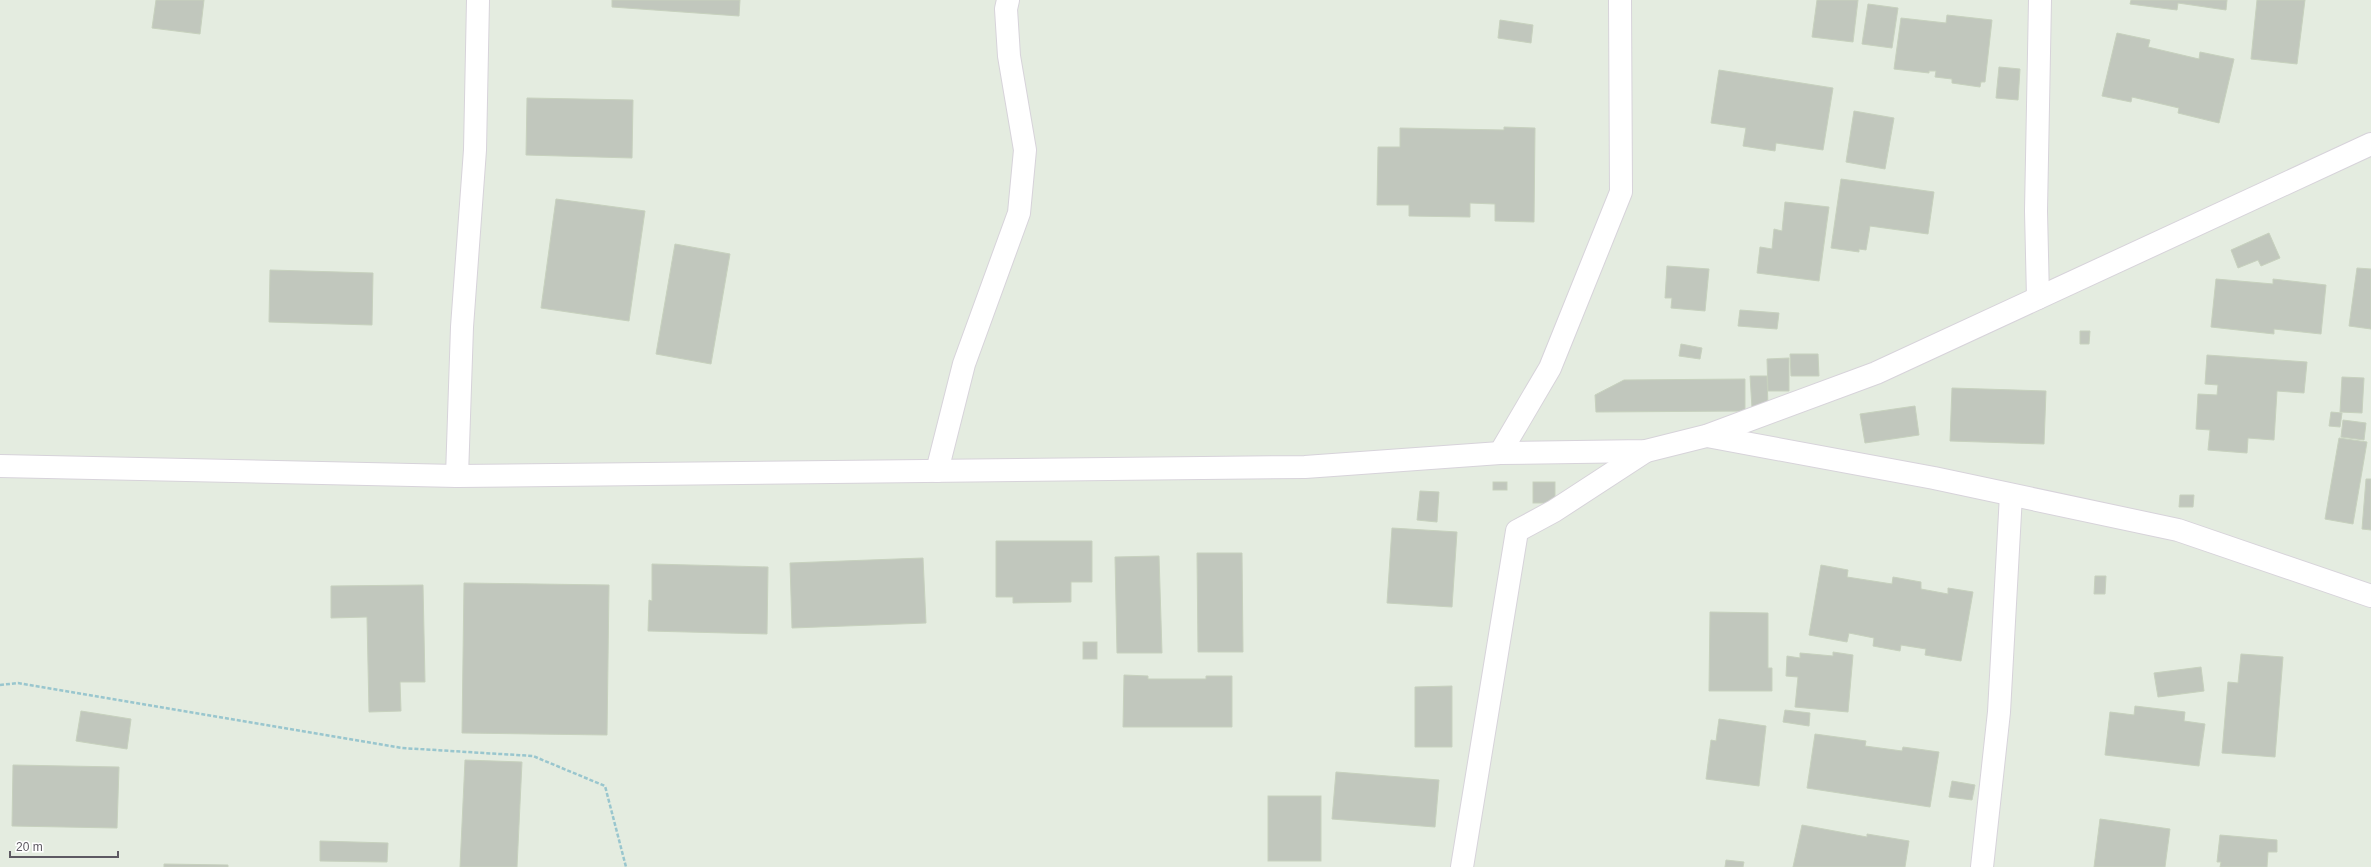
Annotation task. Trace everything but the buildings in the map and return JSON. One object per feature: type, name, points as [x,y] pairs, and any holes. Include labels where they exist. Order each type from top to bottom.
[{"type":"street","points":[[458,476],[462,327],[475,150],[478,0]]},
{"type":"street","points":[[937,471],[964,364],[1019,213],[1025,150],[1009,56],[1006,9],[1008,0]]},
{"type":"street","points":[[1500,453],[1550,368],[1621,192],[1620,0]]},
{"type":"street","points":[[2038,298],[2036,211],[2040,0]]},
{"type":"street","points":[[0,466],[458,476],[1305,467],[1500,453],[1646,451],[1706,436],[1876,373],[2371,144]]},
{"type":"street","points":[[1706,436],[1934,478],[2178,530],[2371,596]]},
{"type":"street","points":[[1462,867],[1517,531],[1554,511],[1646,451]]},
{"type":"street","points":[[1982,867],[1999,712],[2011,495]]},
{"type":"path","points":[[0,685],[18,683],[402,748],[533,756],[605,786],[626,867]]}]
